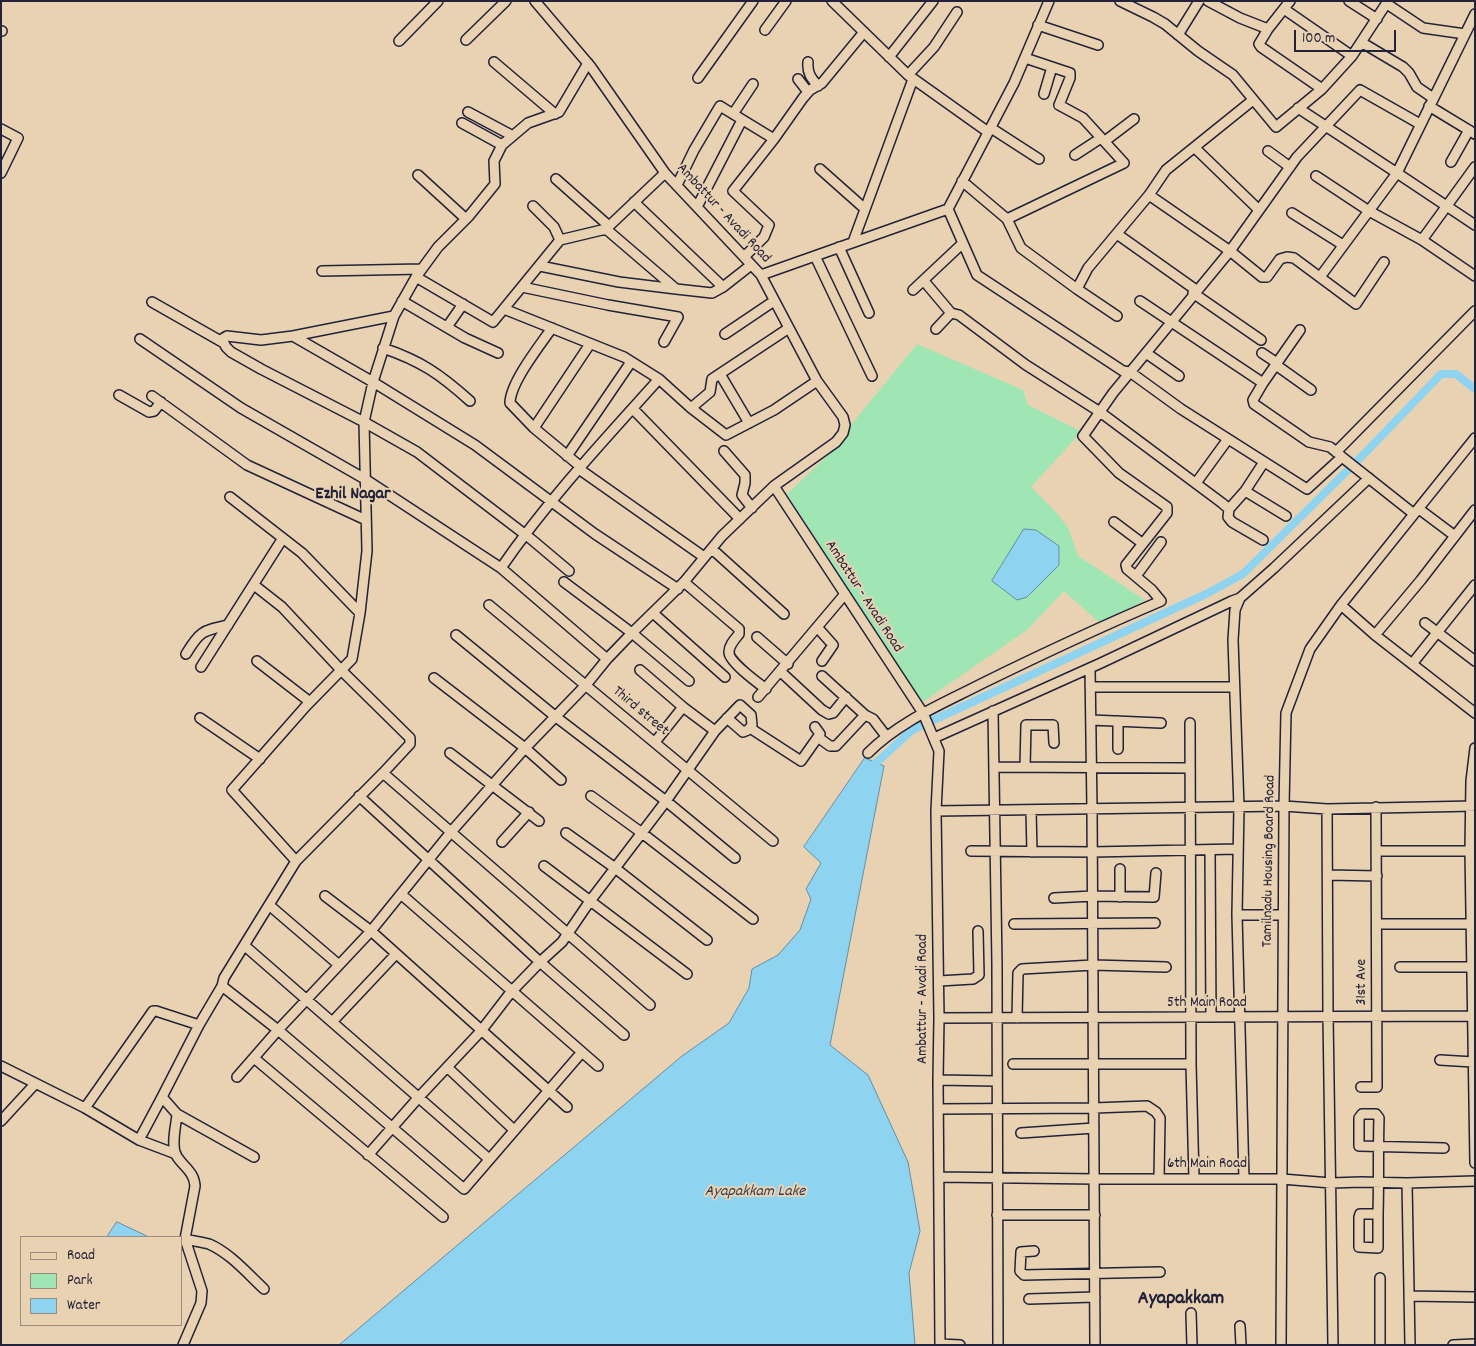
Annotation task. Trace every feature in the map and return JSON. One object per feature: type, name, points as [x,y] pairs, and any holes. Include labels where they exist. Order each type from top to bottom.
[{"type":"street","points":[[400,41],[438,1]]},
{"type":"street","points":[[466,40],[506,1]]},
{"type":"street","name":"Ambattur - Avadi Road","points":[[535,1],[588,63],[665,173],[760,275],[817,381],[843,417],[845,425],[843,433],[836,442],[774,486],[923,715],[938,751],[936,811],[939,980],[940,1344]]},
{"type":"street","points":[[698,78],[753,1]]},
{"type":"street","points":[[765,30],[786,1]]},
{"type":"street","points":[[832,1],[910,78],[989,130],[1038,159]]},
{"type":"street","points":[[889,57],[933,1]]},
{"type":"street","points":[[760,275],[948,209],[1014,83],[1049,1]]},
{"type":"street","points":[[1120,1],[1153,16],[1233,75],[1276,127],[1322,89],[1352,56],[1387,2],[1423,28],[1465,34]]},
{"type":"street","points":[[1178,35],[1199,1]]},
{"type":"street","points":[[1208,1],[1240,18],[1268,29]]},
{"type":"street","points":[[1349,1],[1377,19]]},
{"type":"street","points":[[1322,89],[1261,47],[1260,44],[1268,29],[1287,5],[1352,56]]},
{"type":"street","points":[[853,242],[910,78],[934,47],[957,12]]},
{"type":"street","points":[[1320,277],[1397,173],[1475,14]]},
{"type":"street","points":[[1038,25],[1098,46]]},
{"type":"street","points":[[744,257],[764,237],[769,225],[732,191],[774,139],[808,92],[822,83],[864,32]]},
{"type":"street","points":[[1361,42],[1403,67],[1417,87],[1431,102],[1472,132],[1451,162]]},
{"type":"street","points":[[1007,219],[1124,163],[1084,118],[1059,105],[1070,78],[1070,73],[1025,58]]},
{"type":"street","points":[[494,62],[554,114]]},
{"type":"street","points":[[808,62],[807,70],[818,86]]},
{"type":"street","points":[[296,861],[232,790],[310,702],[352,659],[360,613],[367,551],[364,422],[373,382],[394,316],[416,277],[438,247],[466,219],[495,184],[494,161],[502,145],[528,123],[559,112],[588,63]]},
{"type":"street","points":[[1044,94],[1052,67]]},
{"type":"street","points":[[798,79],[808,92]]},
{"type":"street","points":[[733,114],[754,84]]},
{"type":"street","points":[[868,753],[886,736],[923,715],[1046,652],[1161,601],[1156,594],[1127,569],[1126,565],[1166,513],[1167,507],[1119,473],[1083,436],[1113,393],[1230,251],[1290,167],[1325,126],[1360,90],[1420,124]]},
{"type":"street","points":[[1077,289],[1088,268],[1150,195],[1166,170],[1254,100]]},
{"type":"street","points":[[677,186],[694,150],[720,106],[774,139]]},
{"type":"street","points":[[1298,108],[1475,226]]},
{"type":"street","points":[[468,112],[513,136]]},
{"type":"street","points":[[1075,155],[1103,140],[1134,119]]},
{"type":"street","points":[[697,207],[742,120]]},
{"type":"street","points":[[462,122],[502,145]]},
{"type":"street","points":[[1,129],[18,138],[1,173]]},
{"type":"street","points":[[1195,148],[1259,210]]},
{"type":"street","points":[[1268,151],[1290,167]]},
{"type":"street","points":[[1422,240],[1475,167]]},
{"type":"street","points":[[820,169],[865,209]]},
{"type":"street","points":[[416,277],[493,322],[560,240],[608,227],[665,173]]},
{"type":"street","points":[[418,175],[466,219]]},
{"type":"street","points":[[1316,176],[1368,211],[1422,240],[1475,276]]},
{"type":"street","points":[[556,179],[676,289]]},
{"type":"street","points":[[962,181],[1007,219],[1021,248],[1117,316]]},
{"type":"street","points":[[1150,195],[1230,251],[1262,277],[1267,277],[1280,259],[1294,258],[1356,304],[1384,262]]},
{"type":"street","points":[[634,202],[723,287]]},
{"type":"street","points":[[533,206],[554,227],[560,240]]},
{"type":"street","points":[[948,209],[977,275],[1123,371],[1130,372],[1228,439],[1307,489],[1342,456],[1475,312]]},
{"type":"street","points":[[1292,213],[1343,246]]},
{"type":"street","points":[[1116,234],[1261,340]]},
{"type":"street","points":[[913,290],[962,242]]},
{"type":"street","points":[[839,247],[869,313]]},
{"type":"street","points":[[815,256],[872,376]]},
{"type":"street","points":[[540,266],[619,282],[712,293],[723,287],[751,265]]},
{"type":"street","points":[[322,271],[422,269]]},
{"type":"street","points":[[924,281],[951,313],[959,315],[1026,365],[1100,412],[1196,483],[1229,510],[1230,520],[1263,540]]},
{"type":"street","points":[[522,287],[678,317],[664,342]]},
{"type":"street","points":[[402,301],[498,354]]},
{"type":"street","points":[[725,334],[774,301]]},
{"type":"street","points":[[1140,301],[1263,383]]},
{"type":"street","points":[[152,302],[224,344],[231,352],[261,369],[364,422],[417,452],[569,571]]},
{"type":"street","points":[[447,327],[463,304]]},
{"type":"street","points":[[504,309],[631,362],[659,379],[691,408],[726,435],[774,410],[817,381]]},
{"type":"street","points":[[936,329],[951,313]]},
{"type":"street","points":[[224,344],[222,339],[227,336],[261,340],[292,336],[394,316]]},
{"type":"street","points":[[552,328],[526,366],[510,396],[510,403],[534,428],[580,468],[704,557]]},
{"type":"street","points":[[691,408],[710,392],[712,379],[789,328]]},
{"type":"street","points":[[1300,330],[1263,383],[1253,400],[1254,404],[1308,442],[1325,445],[1342,456],[1369,478],[1455,536]]},
{"type":"street","points":[[292,336],[373,382],[475,445],[595,534],[681,585],[738,629],[739,634],[728,652],[736,664],[766,689]]},
{"type":"street","points":[[140,339],[241,408],[365,478],[501,568],[607,659]]},
{"type":"street","points":[[534,428],[590,344]]},
{"type":"street","points":[[383,348],[416,360],[430,368],[470,400]]},
{"type":"street","points":[[1146,353],[1180,376]]},
{"type":"street","points":[[1262,353],[1312,390]]},
{"type":"street","points":[[567,456],[631,362]]},
{"type":"street","points":[[720,374],[749,423]]},
{"type":"street","points":[[501,568],[524,534],[659,379]]},
{"type":"street","points":[[119,395],[149,412],[154,411],[160,402]]},
{"type":"street","points":[[152,396],[247,465],[366,520]]},
{"type":"street","points":[[633,409],[740,519]]},
{"type":"street","name":"Tamilnadu Housing Board Road","points":[[1281,1345],[1286,713],[1310,649],[1341,605],[1475,438]]},
{"type":"street","points":[[1196,483],[1228,439]]},
{"type":"street","points":[[1467,448],[1475,455]]},
{"type":"street","points":[[724,451],[745,475],[742,495],[752,508]]},
{"type":"street","points":[[1229,510],[1245,491],[1264,462]]},
{"type":"street","points":[[932,734],[994,711],[1240,598],[1369,478]]},
{"type":"street","points":[[237,1078],[278,1030],[371,931],[451,832],[525,748],[586,685],[607,659],[681,585],[704,557],[740,519],[774,486]]},
{"type":"street","points":[[1245,491],[1286,516]]},
{"type":"street","points":[[230,497],[302,553],[360,613]]},
{"type":"street","points":[[1375,635],[1475,510]]},
{"type":"street","points":[[1114,522],[1142,543]]},
{"type":"street","points":[[201,667],[283,538]]},
{"type":"street","points":[[1136,576],[1161,542]]},
{"type":"street","points":[[712,549],[784,614]]},
{"type":"street","points":[[564,582],[632,633],[689,681]]},
{"type":"street","points":[[138,1140],[199,1025],[222,986],[224,978],[296,861],[410,744],[410,738],[341,670],[282,607],[254,585]]},
{"type":"street","points":[[1412,664],[1475,585]]},
{"type":"street","points":[[758,697],[788,664],[816,627],[845,594]]},
{"type":"street","points":[[1240,598],[1235,610],[1233,640],[1239,807],[1239,1017],[1244,1179]]},
{"type":"street","name":"Third street","points":[[489,605],[773,841]]},
{"type":"street","points":[[1341,605],[1375,635],[1475,713]]},
{"type":"street","points":[[653,613],[725,677]]},
{"type":"street","points":[[1425,623],[1475,661]]},
{"type":"street","points":[[186,654],[202,632],[228,624]]},
{"type":"street","points":[[816,627],[833,646],[822,661]]},
{"type":"street","points":[[456,635],[556,717],[666,801],[734,858]]},
{"type":"street","points":[[757,636],[788,664]]},
{"type":"street","points":[[257,661],[310,702]]},
{"type":"street","points":[[1090,668],[1095,1345]]},
{"type":"street","points":[[640,670],[683,707],[715,730]]},
{"type":"street","points":[[780,672],[822,710],[829,714],[834,713],[846,697]]},
{"type":"street","points":[[822,676],[865,715],[873,719],[886,736]]},
{"type":"street","points":[[434,678],[525,748],[561,780]]},
{"type":"street","points":[[1090,687],[1234,687]]},
{"type":"street","points":[[368,1155],[481,1031],[512,992],[562,942],[590,901],[666,801],[715,730],[727,718],[740,705],[751,715],[752,725],[743,732],[727,718]]},
{"type":"street","points":[[655,742],[683,707]]},
{"type":"street","points":[[994,711],[998,1345]]},
{"type":"street","points":[[819,738],[830,746],[836,746],[865,715]]},
{"type":"street","points":[[200,718],[260,759]]},
{"type":"street","points":[[1091,720],[1161,723]]},
{"type":"street","points":[[1118,722],[1118,749]]},
{"type":"street","points":[[1190,723],[1190,1064],[1194,1178]]},
{"type":"street","points":[[1025,767],[1026,725],[1053,725],[1054,743]]},
{"type":"street","points":[[750,728],[801,761],[819,738],[820,732],[815,727]]},
{"type":"street","points":[[1475,748],[1473,756],[1472,924],[1475,1162]]},
{"type":"street","points":[[450,752],[539,821]]},
{"type":"street","points":[[994,767],[1189,768]]},
{"type":"street","points":[[383,773],[650,1005]]},
{"type":"street","points":[[359,796],[540,962],[624,1035]]},
{"type":"street","points":[[591,796],[754,919]]},
{"type":"street","points":[[936,811],[1284,806],[1328,808],[1473,806]]},
{"type":"street","name":"31st Ave","points":[[1361,1087],[1377,1087],[1376,807]]},
{"type":"street","points":[[1328,808],[1328,1016],[1333,1345]]},
{"type":"street","points":[[1031,810],[1032,852]]},
{"type":"street","points":[[502,842],[529,812]]},
{"type":"street","points":[[566,833],[615,868],[707,940]]},
{"type":"street","points":[[971,851],[1092,852],[1238,849]]},
{"type":"street","points":[[1210,850],[1211,1017]]},
{"type":"street","points":[[1377,851],[1473,851]]},
{"type":"street","points":[[544,866],[687,974]]},
{"type":"street","points":[[1120,869],[1120,897]]},
{"type":"street","points":[[1054,898],[1093,896],[1154,897],[1156,873]]},
{"type":"street","points":[[1328,875],[1377,876]]},
{"type":"street","points":[[402,895],[598,1066]]},
{"type":"street","points":[[325,896],[371,931],[567,1107]]},
{"type":"street","points":[[269,905],[339,965]]},
{"type":"street","points":[[1238,915],[1284,915]]},
{"type":"street","points":[[1014,924],[1156,923]]},
{"type":"street","points":[[1377,924],[1472,924]]},
{"type":"street","points":[[939,980],[973,979],[979,975],[978,931]]},
{"type":"street","points":[[245,946],[489,1159]]},
{"type":"street","points":[[333,1021],[396,954]]},
{"type":"street","points":[[1400,967],[1473,964]]},
{"type":"street","points":[[1017,1018],[1018,973],[1022,969],[1093,965],[1166,967]]},
{"type":"street","points":[[222,986],[278,1030],[464,1189],[582,1052]]},
{"type":"street","points":[[85,1108],[153,1011],[156,1010],[199,1025]]},
{"type":"street","name":"5th Main Road","points":[[939,1018],[1474,1016]]},
{"type":"street","points":[[254,1058],[442,1217]]},
{"type":"street","points":[[1440,1060],[1474,1059]]},
{"type":"street","points":[[1013,1064],[1190,1064]]},
{"type":"street","points":[[1,1066],[85,1108],[138,1140],[176,1154]]},
{"type":"street","points":[[447,1067],[514,1130]]},
{"type":"street","points":[[938,1080],[996,1081]]},
{"type":"street","points":[[1,1121],[35,1084]]},
{"type":"street","points":[[162,1097],[177,1114],[254,1157]]},
{"type":"street","points":[[939,1109],[1147,1106],[1156,1112],[1160,1118],[1160,1179]]},
{"type":"street","points":[[177,1114],[174,1142],[176,1154],[195,1179],[186,1239],[202,1291],[201,1302],[183,1345]]},
{"type":"street","points":[[1021,1133],[1094,1128]]},
{"type":"street","points":[[1378,1214],[1378,1147],[1444,1148]]},
{"type":"street","name":"6th Main Road","points":[[939,1177],[1282,1179],[1331,1183],[1475,1181]]},
{"type":"street","points":[[1408,1183],[1410,1345]]},
{"type":"street","points":[[997,1215],[1095,1215]]},
{"type":"street","points":[[186,1239],[208,1244],[222,1252],[264,1289]]},
{"type":"street","points":[[1034,1251],[1021,1252],[1020,1271],[1024,1275],[1160,1272]]},
{"type":"street","points":[[1380,1278],[1380,1345]]},
{"type":"street","points":[[1409,1296],[1475,1297]]},
{"type":"street","points":[[1029,1299],[1094,1297]]},
{"type":"street","points":[[1191,1313],[1192,1345]]},
{"type":"street","points":[[1240,1326],[1241,1345]]},
{"type":"street","points":[[940,1344],[960,1345]]},
{"type":"street","points":[[1453,1345],[1475,1344]]},
{"type":"green space","points":[[917,344],[1023,390],[1028,405],[1080,431],[1075,439],[1031,487],[1057,513],[1068,528],[1078,556],[1145,600],[1101,624],[1064,591],[1027,630],[920,704],[787,494],[840,444],[846,431]]},
{"type":"water","points":[[1024,529],[1036,530],[1059,546],[1059,565],[1027,597],[1017,600],[992,581]]},
{"type":"water","name":"Ayapakkam Lake","points":[[865,758],[884,766],[830,1045],[868,1075],[908,1162],[920,1231],[909,1273],[915,1345],[339,1345],[682,1056],[729,1023],[749,988],[752,969],[778,955],[800,930],[811,899],[806,889],[821,863],[804,847]]},
{"type":"water","points":[[117,1222],[147,1236],[108,1236]]},
{"type":"waterway","points":[[876,763],[912,730],[1206,594],[1243,574],[1366,452],[1441,374],[1456,374],[1475,389]]},
{"type":"district","name":"Ezhil Nagar","points":[[353,496]]},
{"type":"district","name":"Ayapakkam","points":[[1181,1300]]}]
